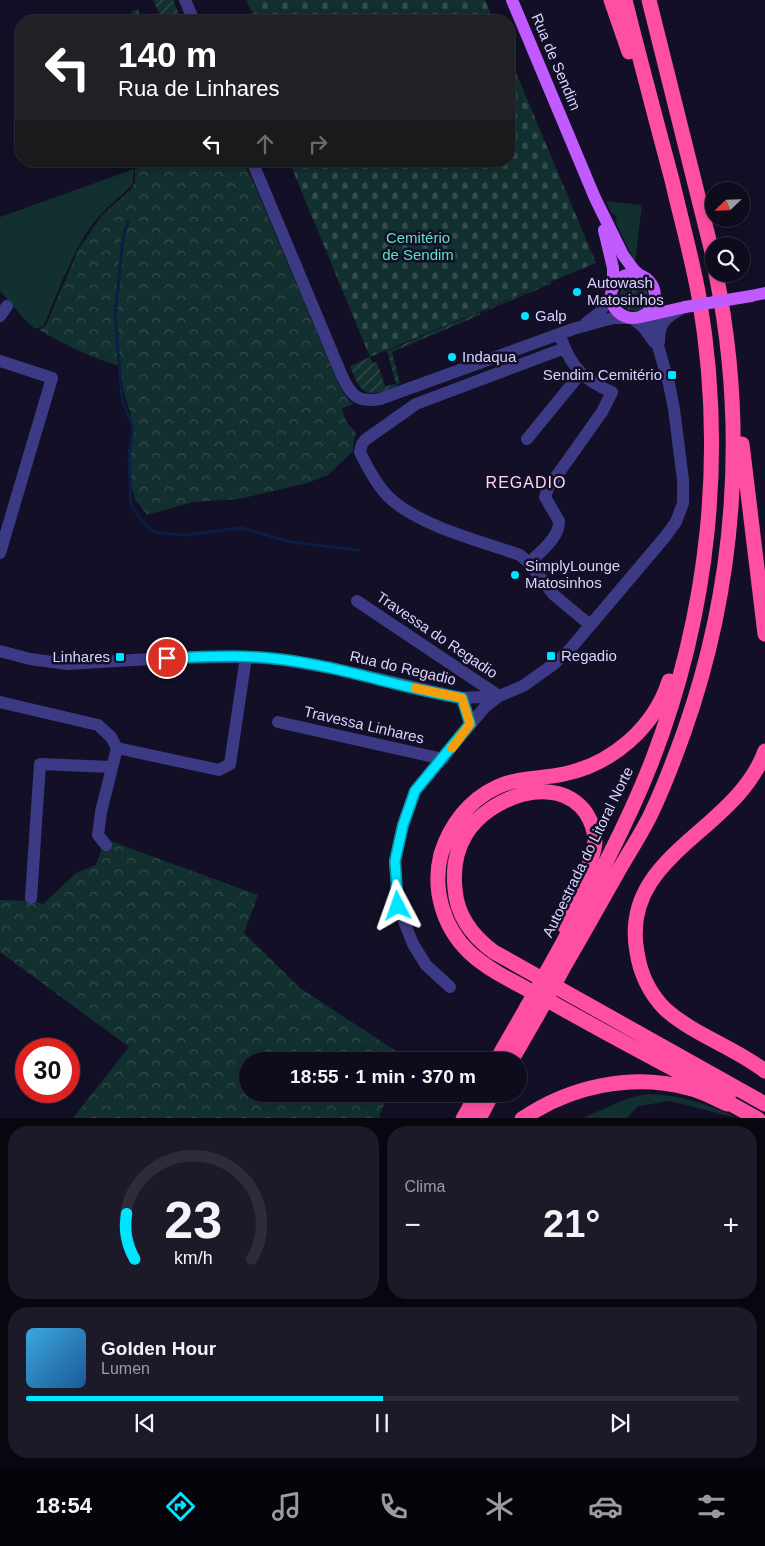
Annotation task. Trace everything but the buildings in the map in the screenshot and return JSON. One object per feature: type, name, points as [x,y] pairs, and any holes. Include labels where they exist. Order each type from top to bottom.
[{"type":"highway","points":[[611,0],[678,203]]},
{"type":"highway","name":"Autoestrada do Litoral Norte","points":[[560,961],[563,941],[593,886],[635,801],[652,761],[683,664],[692,627],[704,563],[710,500],[712,442],[709,383],[702,318],[695,277],[678,203],[625,0]]},
{"type":"highway","points":[[649,0],[708,237]]},
{"type":"highway","name":"Autoestrada do Litoral Norte","points":[[515,1052],[532,1011],[560,961],[650,816],[674,760],[696,698],[711,645],[726,564],[732,495],[732,382],[726,330],[717,282]]},
{"type":"highway","points":[[733,416],[741,437],[765,634]]},
{"type":"highway","points":[[683,664],[673,666],[662,698],[643,727],[612,754],[594,764],[572,772],[504,784],[482,796],[468,808],[454,824],[445,843],[439,870],[439,895],[444,914],[452,929],[462,945],[478,959],[577,1017],[728,1098],[731,1104]]},
{"type":"highway","points":[[765,751],[755,773],[737,798],[662,866],[651,880],[638,908],[635,934],[638,961],[645,980],[665,1008],[679,1019],[765,1071]]},
{"type":"highway","points":[[563,941],[570,902],[594,849],[593,829],[584,810],[570,797],[543,791],[524,794],[504,801],[483,815],[466,834],[459,849],[454,871],[456,896],[461,915],[472,932],[494,952],[765,1104]]},
{"type":"highway","name":"Autoestrada do Litoral Norte","points":[[502,1052],[532,1011]]},
{"type":"highway","points":[[522,1118],[548,1103],[569,1094],[623,1083],[653,1083],[697,1091],[731,1104],[758,1118]]},
{"type":"highway","points":[[463,1118],[472,1102]]},
{"type":"highway","points":[[479,1118],[488,1102]]},
{"type":"main road","name":"Rua de Sendim","points":[[512,0],[595,198],[623,255],[641,276]]},
{"type":"main road","name":"Rua de Sendim","points":[[595,198],[611,255],[614,279],[612,292]]},
{"type":"main road","points":[[685,307],[664,302],[651,284],[641,276],[628,275],[622,278],[612,292],[612,302],[618,312],[640,315],[765,294]]},
{"type":"main road","points":[[640,315],[655,296],[654,290]]},
{"type":"street","points":[[185,0],[191,15]]},
{"type":"street","points":[[255,167],[342,376],[348,389],[358,398],[366,400],[380,399],[560,334],[613,318],[640,315]]},
{"type":"street","points":[[573,330],[594,318],[612,292]]},
{"type":"street","name":"Rua do Regadio","points":[[660,354],[660,332],[662,325],[666,319],[685,307]]},
{"type":"street","name":"Rua do Regadio","points":[[640,315],[647,332],[660,354]]},
{"type":"street","name":"Rua do Regadio","points":[[0,651],[30,659],[67,664],[167,658],[246,657],[278,659],[332,668],[462,698],[499,696],[523,686],[554,664],[571,648],[665,537],[676,522],[683,503],[683,480],[669,384],[660,354],[640,315]]},
{"type":"street","points":[[530,563],[550,541],[559,525],[559,520],[545,497],[548,488],[602,412],[612,392],[594,383],[581,373],[564,348],[560,334]]},
{"type":"street","points":[[564,348],[416,404],[365,440],[360,448],[360,452],[380,486],[401,507],[421,520],[520,555],[530,563],[554,595],[590,625]]},
{"type":"street","points":[[0,362],[52,378],[0,554]]},
{"type":"street","points":[[527,439],[581,373]]},
{"type":"street","name":"Travessa do Regadio","points":[[357,601],[499,696]]},
{"type":"street","points":[[117,748],[219,770],[230,764],[246,657]]},
{"type":"street","points":[[450,987],[426,964],[413,944],[398,906],[395,861],[403,825],[415,791],[485,707],[499,696]]},
{"type":"street","points":[[462,698],[470,724]]},
{"type":"street","points":[[0,702],[98,725],[111,737],[117,748],[100,812],[98,834],[106,845]]},
{"type":"street","name":"Travessa Linhares","points":[[278,722],[443,759]]},
{"type":"street","points":[[31,898],[40,764],[111,768]]},
{"type":"green space","points":[[153,0],[173,0],[179,15],[153,15],[159,13]]},
{"type":"green space","points":[[246,0],[485,0],[491,15],[253,15]]},
{"type":"green space","points":[[138,9],[140,15],[132,15],[131,12]]},
{"type":"green space","name":"Cemitério de Sendim","points":[[515,70],[596,263],[370,357],[291,167],[515,167]]},
{"type":"green space","points":[[141,167],[246,168],[340,387],[348,400],[353,404],[342,409],[347,423],[357,434],[354,439],[353,451],[328,475],[307,483],[239,499],[193,502],[147,515],[135,499],[130,480],[129,463],[132,436],[131,415],[124,393],[120,366],[78,351],[39,330],[46,325],[78,250],[102,215],[131,189],[135,182],[135,169]]},
{"type":"green space","points":[[134,169],[133,183],[101,214],[88,230],[77,249],[44,325],[34,328],[0,291],[0,217]]},
{"type":"green space","points":[[606,201],[642,205],[635,263],[615,221],[617,219],[614,213],[612,214]]},
{"type":"green space","points":[[551,282],[551,284],[392,352],[400,383],[396,385],[397,387],[372,393],[366,392],[358,384],[350,366],[370,357],[373,363],[377,362],[385,386],[396,384],[387,351]]},
{"type":"green space","points":[[634,283],[644,287],[648,297],[644,307],[634,311],[624,307],[620,297],[624,287]]},
{"type":"green space","points":[[105,839],[258,895],[244,933],[300,988],[397,1052],[239,1052],[239,1102],[385,1102],[379,1116],[381,1118],[73,1118],[129,1047],[0,952],[0,900],[32,901],[43,904],[76,873],[96,865]]},
{"type":"green space","points":[[647,1094],[659,1094],[693,1101],[737,1118],[670,1101],[638,1106],[627,1118],[582,1118],[629,1098]]},
{"type":"waterway","points":[[128,221],[123,238],[115,315],[122,399],[133,428],[129,456],[131,504],[141,520],[154,532],[185,535],[241,528],[291,542],[358,550]]},
{"type":"slow traffic","points":[[415,688],[462,698],[470,724],[452,748]]},
{"type":"place","name":"Autowash Matosinhos","points":[[577,292]]},
{"type":"place","name":"Galp","points":[[525,316]]},
{"type":"place","name":"Indaqua","points":[[452,357]]},
{"type":"place","name":"Sendim Cemitério","points":[[672,375]]},
{"type":"place","name":"SimplyLounge Matosinhos","points":[[515,575]]},
{"type":"place","name":"Regadio","points":[[551,656]]},
{"type":"place","name":"Linhares","points":[[120,657]]},
{"type":"district","name":"REGADIO","points":[[526,482]]},
{"type":"route","points":[[167,658],[246,657],[278,659],[332,668],[462,698],[470,724],[415,791],[403,825],[395,861],[398,906]]}]
